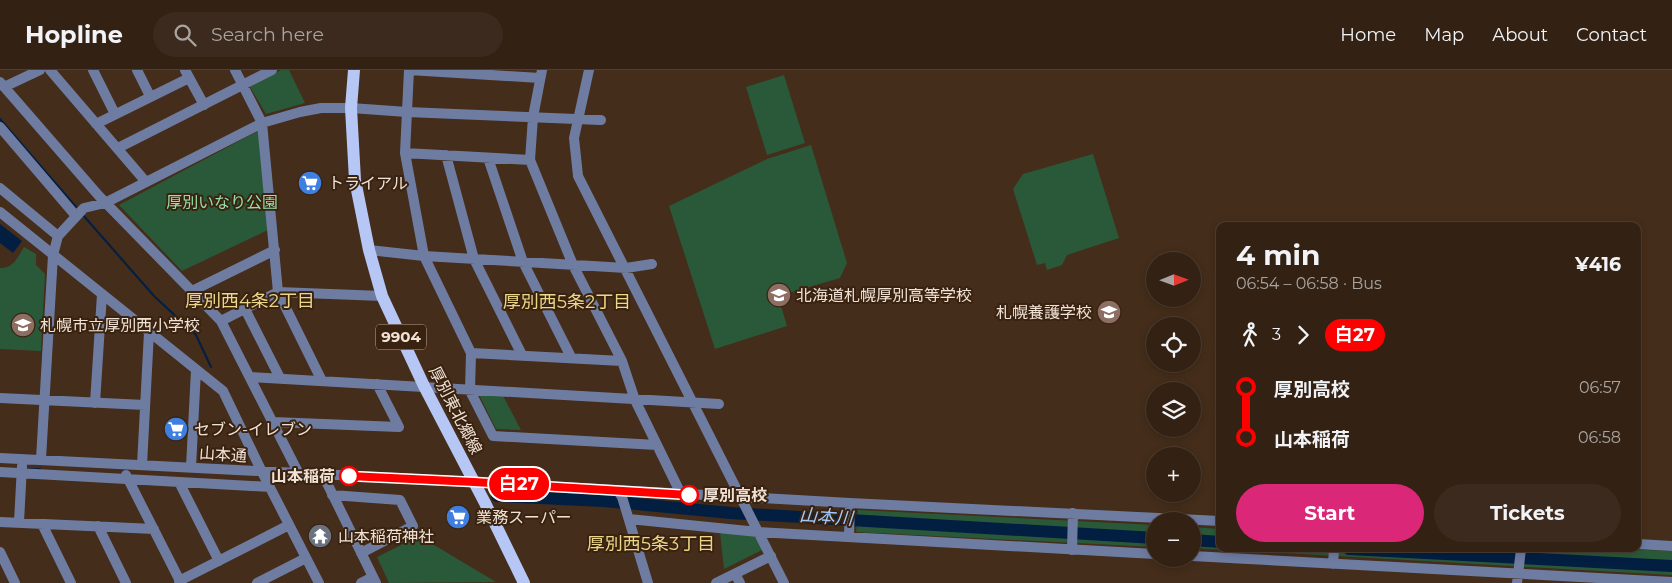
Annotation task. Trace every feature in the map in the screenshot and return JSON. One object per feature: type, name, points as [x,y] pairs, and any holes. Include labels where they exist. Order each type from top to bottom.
[{"type":"main road","name":"厚別東北郷線","points":[[354,70],[351,108],[355,180],[368,250],[382,296],[424,386],[524,583]]},
{"type":"street","points":[[40,70],[2,84],[105,202],[221,321],[299,474]]},
{"type":"street","points":[[50,70],[146,182]]},
{"type":"street","points":[[93,70],[115,114]]},
{"type":"street","points":[[137,70],[150,96]]},
{"type":"street","points":[[235,70],[262,123],[278,292],[322,381]]},
{"type":"street","points":[[118,148],[272,70]]},
{"type":"street","points":[[656,445],[493,436],[470,390],[471,353],[424,256],[404,153],[409,70],[541,74],[533,117],[530,160],[573,265],[622,361],[635,400],[681,494]]},
{"type":"street","points":[[589,70],[574,138],[578,176],[784,583]]},
{"type":"street","points":[[96,124],[187,74],[204,105]]},
{"type":"street","points":[[41,460],[53,255],[58,236],[84,208],[105,202],[262,123],[321,108],[601,120]]},
{"type":"street","points":[[0,127],[76,216]]},
{"type":"street","points":[[404,153],[530,160]]},
{"type":"street","points":[[446,156],[474,259],[522,355]]},
{"type":"street","points":[[488,158],[524,262],[571,357]]},
{"type":"street","points":[[0,188],[58,236]]},
{"type":"street","points":[[0,212],[223,391],[319,583]]},
{"type":"street","points":[[192,291],[275,250]]},
{"type":"street","points":[[368,250],[424,256],[626,268],[652,264]]},
{"type":"street","points":[[221,321],[278,292],[382,296]]},
{"type":"street","points":[[95,403],[102,294]]},
{"type":"street","points":[[245,309],[280,378]]},
{"type":"street","points":[[142,464],[149,332]]},
{"type":"street","points":[[471,353],[622,361]]},
{"type":"street","points":[[191,467],[196,370]]},
{"type":"street","points":[[250,377],[719,404]]},
{"type":"street","points":[[273,422],[399,427],[377,384]]},
{"type":"street","points":[[0,398],[145,405]]},
{"type":"street","name":"山本通","points":[[0,458],[41,460],[125,472],[142,464],[191,467],[266,480],[299,474],[328,485],[474,482],[620,494],[681,494],[850,504],[1216,521]]},
{"type":"street","points":[[19,522],[22,458]]},
{"type":"street","points":[[0,472],[125,472],[179,482],[266,480]]},
{"type":"street","points":[[125,472],[180,582],[289,525]]},
{"type":"street","points":[[179,482],[219,561]]},
{"type":"street","points":[[328,485],[400,500],[413,526],[361,552]]},
{"type":"street","points":[[328,485],[374,580],[361,583]]},
{"type":"street","points":[[620,494],[648,583]]},
{"type":"street","points":[[849,534],[850,504]]},
{"type":"street","points":[[1072,547],[1073,513]]},
{"type":"street","points":[[627,515],[757,530],[1072,547],[1146,553]]},
{"type":"street","points":[[0,522],[154,529]]},
{"type":"street","points":[[42,524],[71,583]]},
{"type":"street","points":[[98,526],[126,583]]},
{"type":"street","points":[[1641,544],[1672,546]]},
{"type":"street","points":[[0,552],[16,583]]},
{"type":"street","points":[[1518,576],[1521,552]]},
{"type":"street","points":[[716,583],[738,578],[771,556]]},
{"type":"street","points":[[1201,556],[1334,557],[1518,576],[1577,580],[1672,582]]},
{"type":"street","points":[[257,583],[306,558]]},
{"type":"green space","points":[[281,70],[289,70],[305,103],[266,114],[250,87]]},
{"type":"green space","points":[[784,75],[805,143],[767,155],[746,87]]},
{"type":"green space","name":"厚別いなり公園","points":[[258,131],[261,134],[270,229],[182,271],[119,205]]},
{"type":"green space","points":[[811,145],[847,263],[840,278],[778,296],[787,326],[715,349],[669,206],[767,159]]},
{"type":"green space","points":[[1093,154],[1119,238],[1067,255],[1062,265],[1047,270],[1045,263],[1037,265],[1013,189],[1023,174]]},
{"type":"green space","points":[[24,247],[36,254],[36,265],[45,274],[41,351],[0,349],[0,268],[5,268],[12,264]]},
{"type":"green space","points":[[478,393],[502,394],[521,430],[496,429]]},
{"type":"green space","points":[[858,510],[1146,525],[1146,547],[856,532]]},
{"type":"green space","points":[[1201,528],[1216,529],[1216,549],[1201,548]]},
{"type":"green space","points":[[720,532],[755,534],[764,549],[724,569]]},
{"type":"green space","points":[[419,536],[496,582],[389,583],[377,557]]},
{"type":"green space","points":[[1641,550],[1672,551],[1672,575],[1264,552],[1641,552]]},
{"type":"water","points":[[0,224],[22,241],[13,253],[0,243]]},
{"type":"waterway","points":[[0,119],[76,207]]},
{"type":"waterway","points":[[83,215],[154,296],[196,335],[211,367]]},
{"type":"waterway","name":"山本川","points":[[30,469],[40,469]]},
{"type":"waterway","name":"山本川","points":[[497,496],[604,501],[731,513],[1146,537]]},
{"type":"waterway","name":"山本川","points":[[1201,541],[1216,542]]},
{"type":"waterway","name":"山本川","points":[[1406,552],[1672,566]]},
{"type":"bus line","name":"白27","points":[[349,476],[689,495]]},
{"type":"place","name":"トライアル","points":[[310,183]]},
{"type":"place","name":"北海道札幌厚別高等学校","points":[[779,295]]},
{"type":"place","name":"札幌養護学校","points":[[1109,312]]},
{"type":"place","name":"札幌市立厚別西小学校","points":[[23,325]]},
{"type":"place","name":"セブン-イレブン","points":[[176,429]]},
{"type":"place","name":"山本稲荷","points":[[349,476]]},
{"type":"place","name":"厚別高校","points":[[689,495]]},
{"type":"place","name":"業務スーパー","points":[[458,517]]},
{"type":"place","name":"山本稲荷神社","points":[[320,536]]},
{"type":"district","name":"厚別西4条2丁目","points":[[250,301]]},
{"type":"district","name":"厚別西5条2丁目","points":[[567,302]]},
{"type":"district","name":"厚別西5条3丁目","points":[[651,544]]}]
